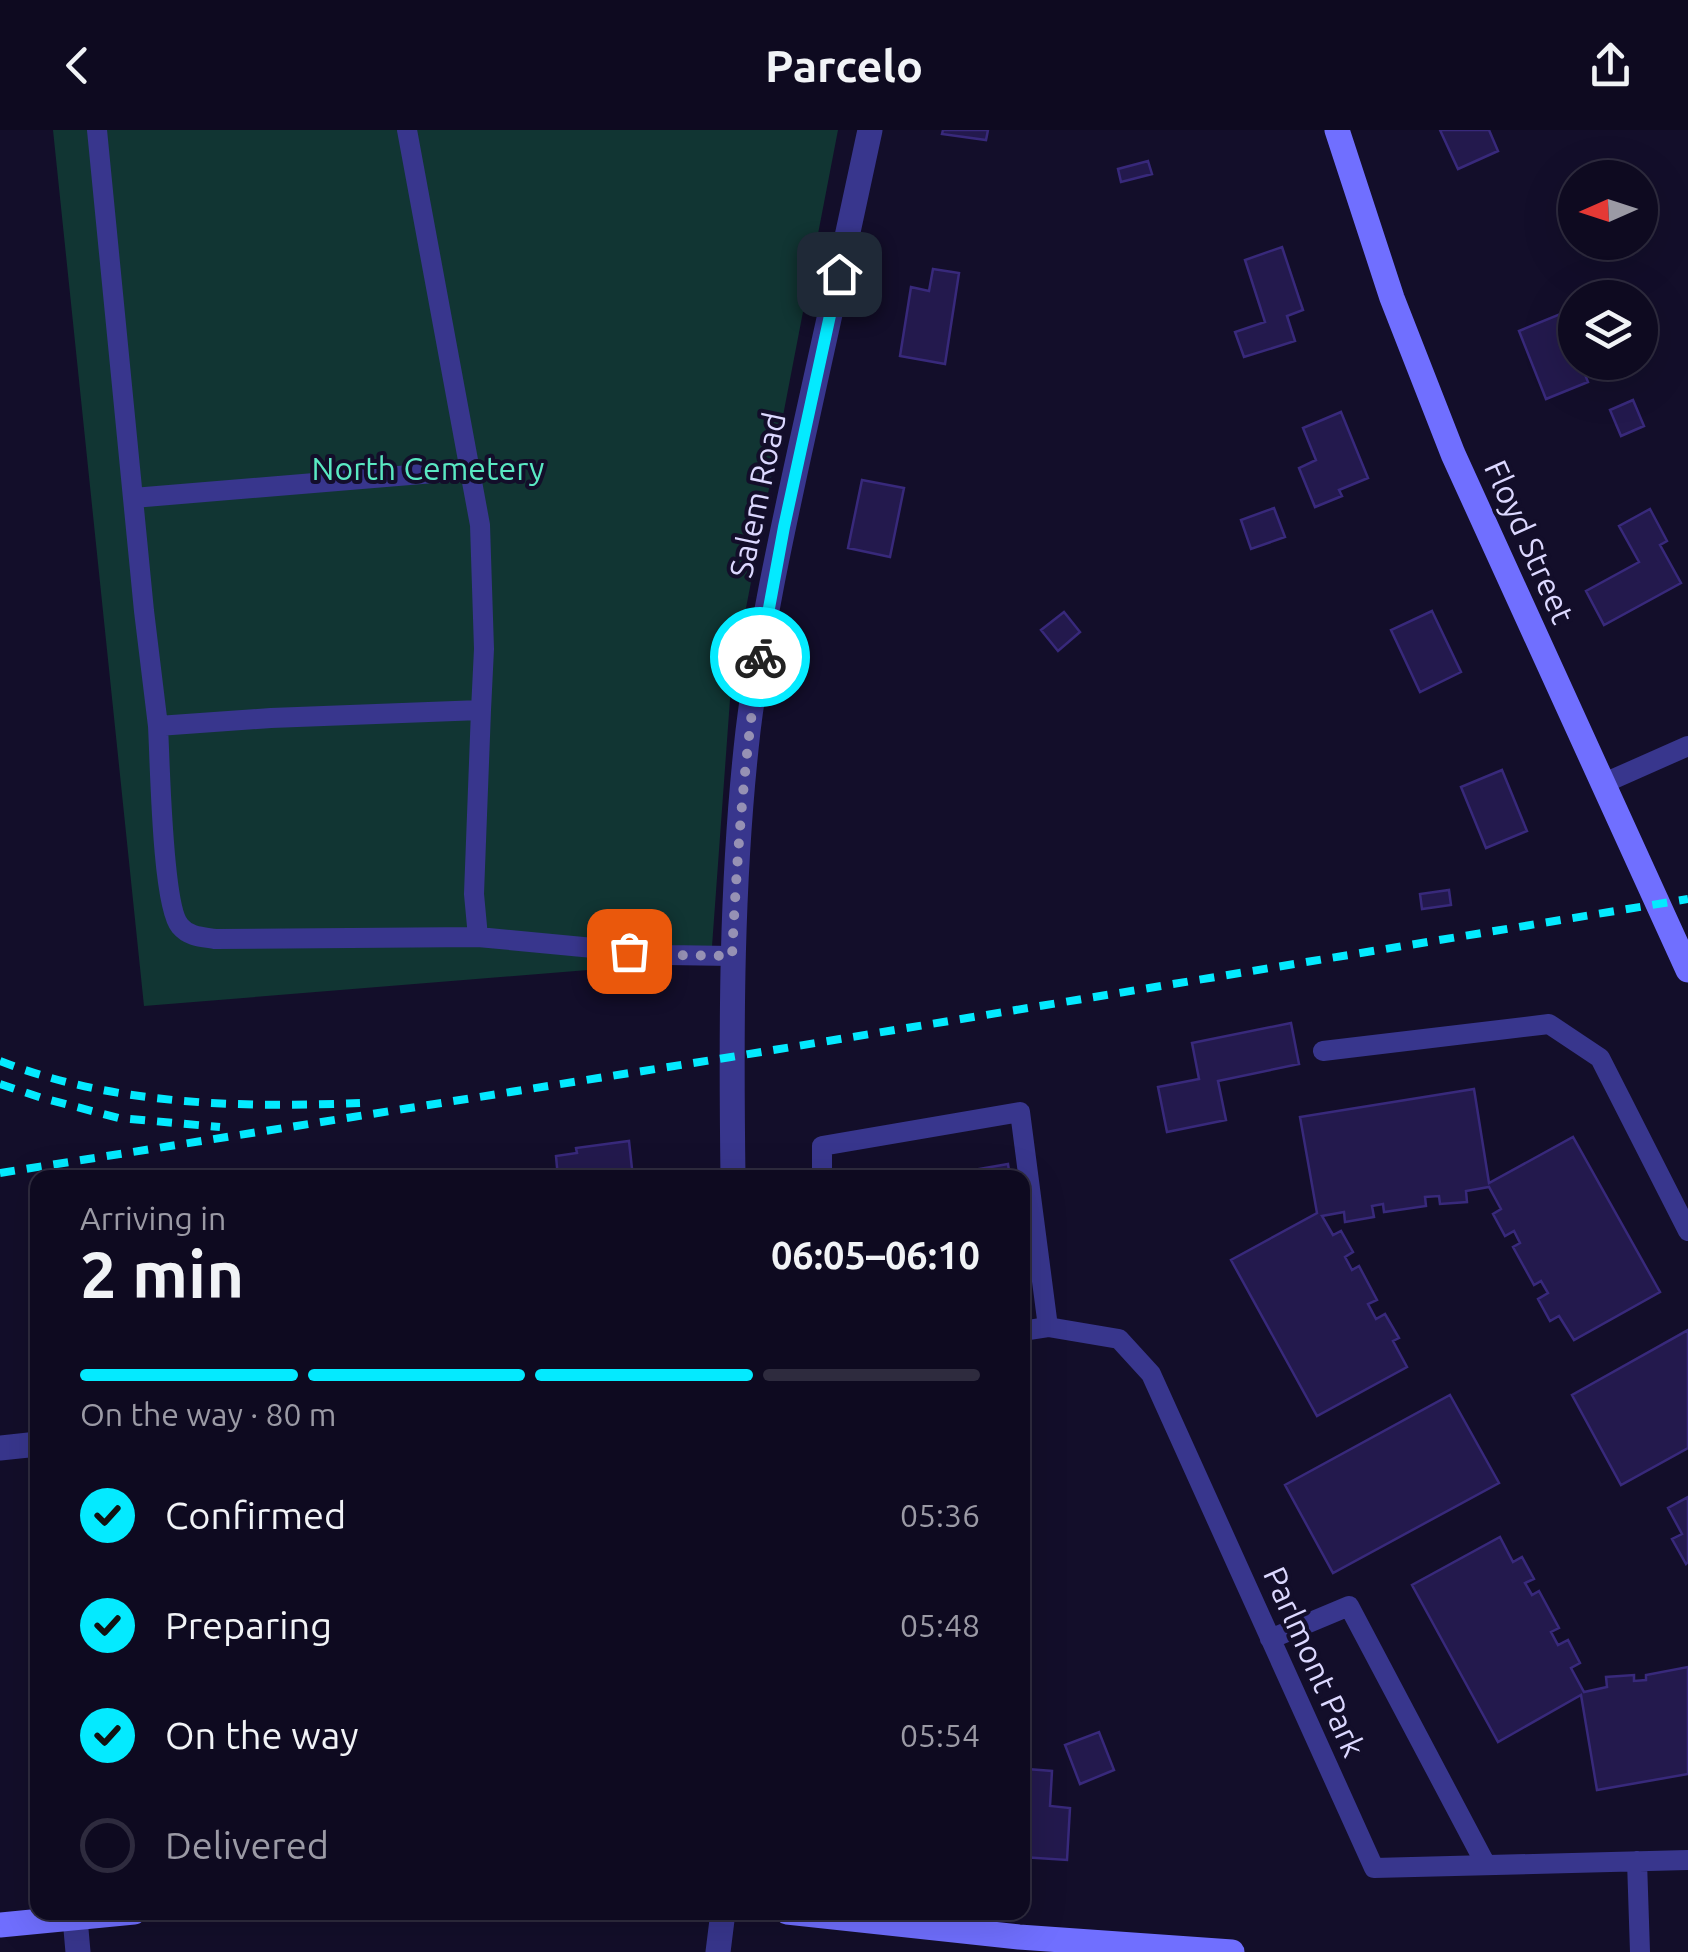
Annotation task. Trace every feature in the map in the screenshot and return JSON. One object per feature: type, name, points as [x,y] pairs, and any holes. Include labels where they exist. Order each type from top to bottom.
[{"type":"main road","name":"Floyd Street","points":[[1337,130],[1392,298],[1454,454],[1688,970]]},
{"type":"main road","points":[[0,1925],[54,1920]]},
{"type":"main road","points":[[843,1920],[1010,1944],[1232,1952]]},
{"type":"street","name":"Salem Road","points":[[733,1170],[732,956],[748,729],[766,613],[870,130]]},
{"type":"street","points":[[0,1448],[30,1445]]},
{"type":"street","points":[[76,1920],[78,1952]]},
{"type":"street","points":[[718,1952],[722,1920]]},
{"type":"lane","points":[[97,130],[158,726],[170,904],[177,924],[188,934],[215,939],[478,937],[666,955],[732,956]]},
{"type":"lane","points":[[406,130],[480,524],[481,710],[474,894],[478,937]]},
{"type":"lane","points":[[133,498],[470,470]]},
{"type":"lane","points":[[158,726],[481,710]]},
{"type":"lane","points":[[1602,784],[1688,746]]},
{"type":"lane","points":[[1323,1051],[1549,1024],[1600,1058],[1688,1231]]},
{"type":"lane","points":[[822,1170],[822,1146],[1020,1112],[1028,1170]]},
{"type":"lane","points":[[1030,1189],[1048,1327]]},
{"type":"lane","name":"Parlmont Park","points":[[1030,1330],[1048,1327],[1118,1339],[1152,1374],[1374,1868],[1688,1860]]},
{"type":"lane","points":[[1270,1639],[1348,1606],[1486,1865]]},
{"type":"lane","points":[[1636,1861],[1640,1952]]},
{"type":"green space","name":"North Cemetery","points":[[53,130],[838,130],[731,686],[711,960],[144,1006]]},
{"type":"building","points":[[943,130],[988,130],[986,140],[942,134]]},
{"type":"building","points":[[1440,130],[1489,130],[1498,151],[1458,169]]},
{"type":"building","points":[[1148,161],[1152,174],[1121,182],[1118,169]]},
{"type":"building","points":[[1282,247],[1303,310],[1287,316],[1295,341],[1244,357],[1235,332],[1265,322],[1245,260]]},
{"type":"building","points":[[933,269],[959,273],[945,364],[900,356],[911,287],[929,291]]},
{"type":"building","points":[[1558,315],[1558,380],[1588,382],[1546,399],[1519,331]]},
{"type":"building","points":[[1633,400],[1644,426],[1621,436],[1610,410]]},
{"type":"building","points":[[1341,412],[1368,478],[1339,490],[1342,496],[1315,507],[1299,468],[1316,460],[1303,428]]},
{"type":"building","points":[[862,480],[904,488],[890,557],[848,548]]},
{"type":"building","points":[[1274,508],[1285,537],[1251,549],[1241,520]]},
{"type":"building","points":[[1650,509],[1667,541],[1660,545],[1681,583],[1604,625],[1586,591],[1639,562],[1619,526]]},
{"type":"building","points":[[1432,611],[1461,672],[1420,692],[1391,630]]},
{"type":"building","points":[[1064,612],[1080,632],[1058,651],[1041,630]]},
{"type":"building","points":[[1502,770],[1527,831],[1486,848],[1461,787]]},
{"type":"building","points":[[1449,890],[1451,905],[1422,909],[1420,894]]},
{"type":"building","points":[[1291,1023],[1299,1064],[1218,1081],[1226,1120],[1167,1132],[1158,1087],[1199,1079],[1192,1043]]},
{"type":"building","points":[[1474,1089],[1489,1183],[1573,1137],[1660,1292],[1574,1340],[1559,1316],[1550,1321],[1538,1299],[1548,1293],[1541,1281],[1534,1285],[1513,1247],[1520,1243],[1514,1231],[1505,1236],[1493,1214],[1501,1209],[1489,1187],[1466,1191],[1467,1202],[1440,1204],[1439,1196],[1425,1197],[1426,1206],[1384,1212],[1383,1204],[1372,1206],[1374,1217],[1345,1222],[1344,1212],[1322,1216],[1333,1235],[1341,1231],[1353,1252],[1345,1257],[1352,1270],[1359,1266],[1377,1300],[1368,1304],[1376,1319],[1385,1314],[1399,1338],[1393,1341],[1407,1367],[1317,1416],[1231,1260],[1317,1213],[1300,1117]]},
{"type":"building","points":[[629,1141],[632,1170],[557,1170],[556,1156],[577,1153],[576,1148]]},
{"type":"building","points":[[1008,1164],[1009,1170],[974,1170]]},
{"type":"building","points":[[1688,1330],[1688,1448],[1621,1485],[1572,1395]]},
{"type":"building","points":[[1450,1395],[1499,1483],[1333,1573],[1285,1485]]},
{"type":"building","points":[[1688,1497],[1686,1564],[1672,1539],[1682,1534],[1668,1508]]},
{"type":"building","points":[[1500,1537],[1513,1562],[1522,1557],[1534,1579],[1525,1583],[1532,1595],[1539,1591],[1559,1628],[1551,1632],[1558,1645],[1568,1640],[1580,1663],[1571,1668],[1584,1692],[1607,1687],[1606,1677],[1634,1675],[1634,1681],[1646,1680],[1646,1675],[1688,1667],[1688,1774],[1597,1790],[1581,1695],[1498,1742],[1412,1585]]},
{"type":"building","points":[[1099,1732],[1114,1770],[1080,1784],[1065,1745]]},
{"type":"building","points":[[1030,1769],[1052,1771],[1050,1806],[1070,1808],[1067,1860],[1030,1858]]},
{"type":"railway","points":[[0,1173],[1688,899]]},
{"type":"railway","points":[[0,1061],[43,1076],[132,1095],[223,1104],[360,1103]]},
{"type":"railway","points":[[0,1084],[119,1118],[220,1127]]},
{"type":"way so far","points":[[629,951],[732,956],[739,823],[760,657]]},
{"type":"route","points":[[760,657],[766,613],[839,274]]}]
